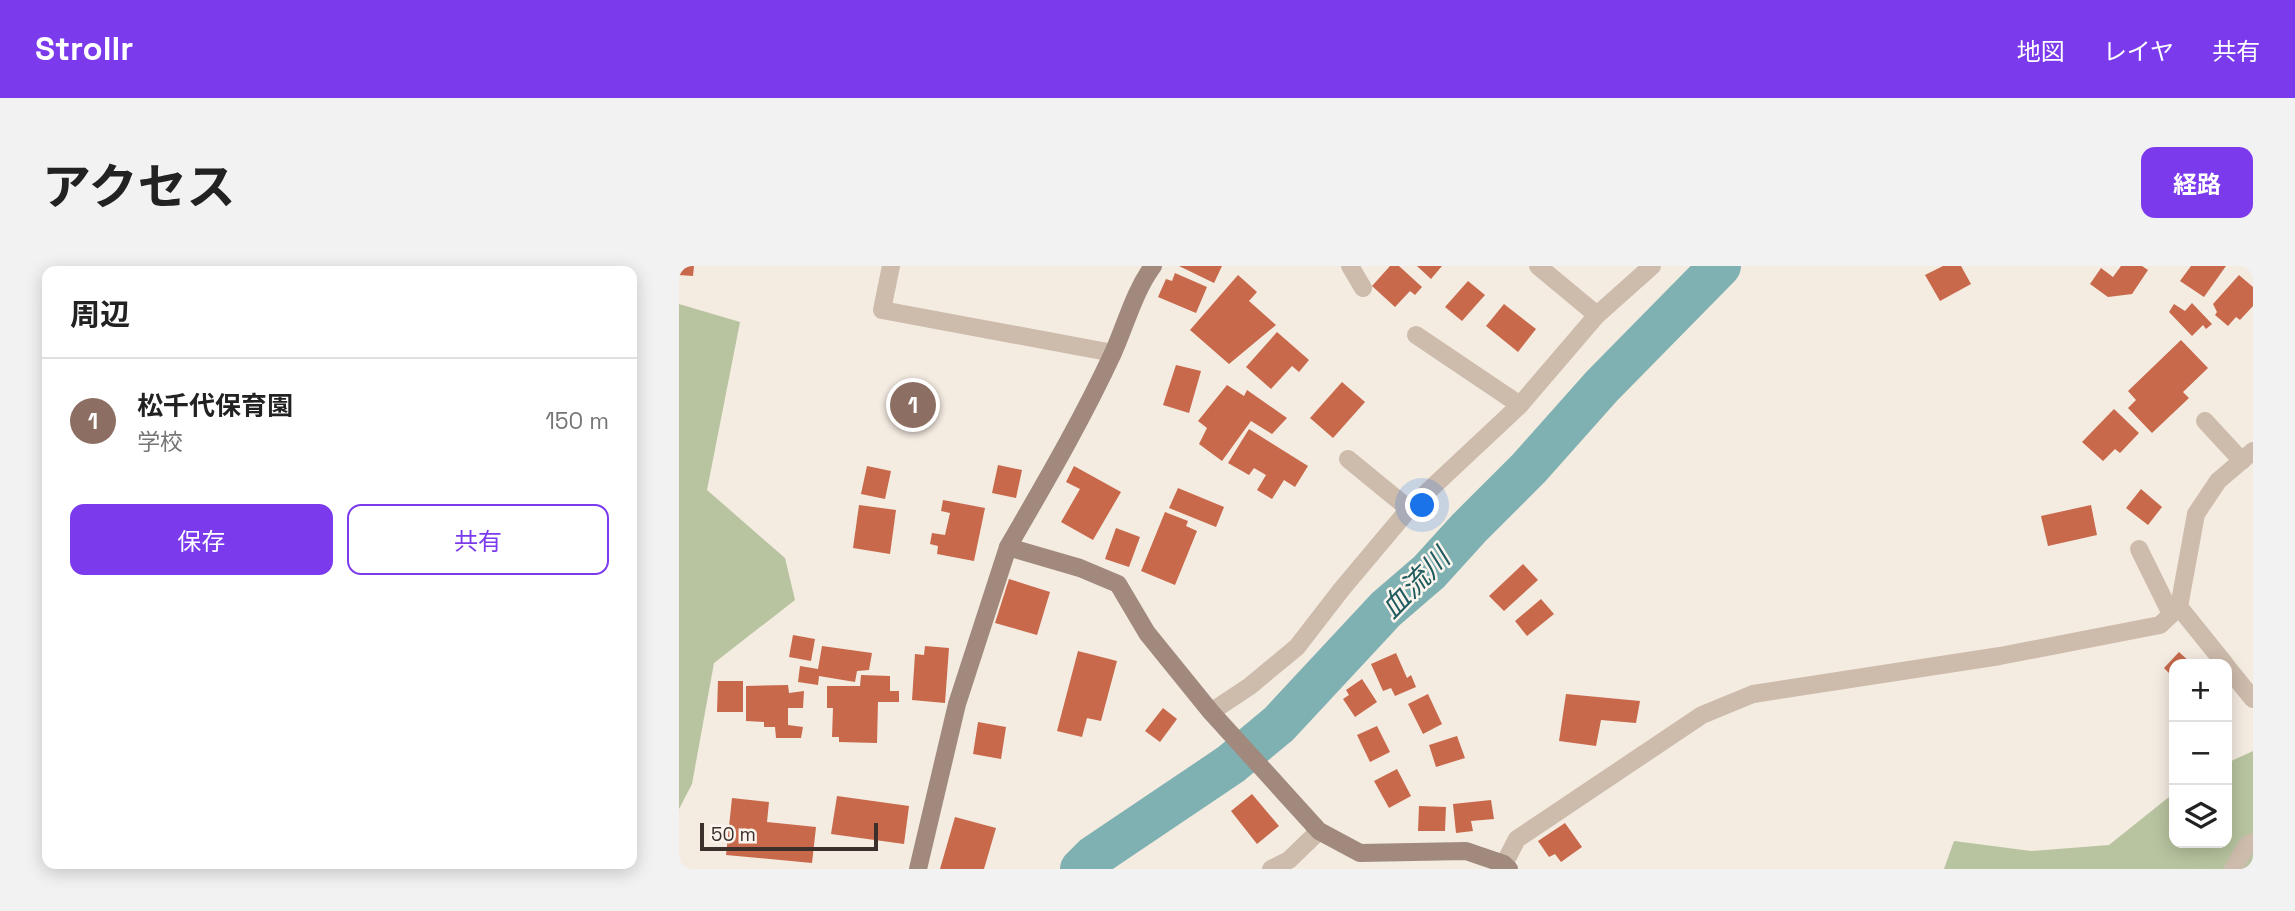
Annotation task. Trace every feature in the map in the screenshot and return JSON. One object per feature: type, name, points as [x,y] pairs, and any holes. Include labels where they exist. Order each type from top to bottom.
[{"type":"street","points":[[891,266],[882,310],[1113,353]]},
{"type":"street","points":[[918,869],[957,704],[1008,547],[1069,440],[1113,353],[1143,279],[1153,266]]},
{"type":"street","points":[[1350,266],[1363,288]]},
{"type":"street","points":[[1538,266],[1597,315]]},
{"type":"street","points":[[1211,712],[1250,686],[1297,647],[1409,509],[1520,405],[1597,315],[1652,266]]},
{"type":"street","points":[[1416,335],[1520,405]]},
{"type":"street","points":[[1008,547],[1080,568],[1118,584],[1147,633],[1211,712],[1235,735],[1319,831],[1360,853],[1466,851],[1507,867],[1517,839],[1702,715],[1753,694],[2000,656],[2160,625],[2175,610],[2196,514],[2218,481],[2248,456],[2205,421]]},
{"type":"street","points":[[1347,459],[1409,509]]},
{"type":"street","points":[[2139,549],[2175,610],[2220,659]]},
{"type":"street","points":[[2232,671],[2251,692]]},
{"type":"street","points":[[1271,869],[1289,860],[1319,831]]},
{"type":"street","points":[[2233,869],[2247,845],[2253,842]]},
{"type":"green space","points":[[679,304],[740,322],[707,490],[785,558],[795,600],[714,663],[692,784],[679,809]]},
{"type":"green space","points":[[2253,751],[2253,869],[1944,869],[1954,841],[2031,851],[2109,845],[2169,797],[2169,848],[2232,848],[2232,761]]},
{"type":"building","points":[[679,266],[694,266],[693,276],[679,275]]},
{"type":"building","points":[[1179,266],[1222,266],[1214,283]]},
{"type":"building","points":[[1390,266],[1399,266],[1422,287],[1415,295],[1410,291],[1395,307],[1372,286]]},
{"type":"building","points":[[1417,266],[1442,266],[1431,279]]},
{"type":"building","points":[[1943,266],[1961,266],[1971,284],[1940,301],[1925,275]]},
{"type":"building","points":[[2121,266],[2142,266],[2148,270],[2132,294],[2108,297],[2090,284],[2101,268],[2113,277]]},
{"type":"building","points":[[2191,266],[2226,266],[2204,297],[2180,281]]},
{"type":"building","points":[[1175,273],[1207,287],[1196,313],[1158,297],[1166,279],[1172,281]]},
{"type":"building","points":[[1238,275],[1257,292],[1249,301],[1276,325],[1229,364],[1190,330]]},
{"type":"building","points":[[2239,275],[2253,287],[2253,306],[2240,320],[2236,317],[2228,326],[2215,315],[2217,312],[2213,304]]},
{"type":"building","points":[[1468,281],[1485,295],[1462,321],[1445,307]]},
{"type":"building","points":[[2192,303],[2212,324],[2206,329],[2203,325],[2192,336],[2169,312],[2174,304],[2185,311]]},
{"type":"building","points":[[1504,304],[1536,329],[1518,352],[1486,326]]},
{"type":"building","points":[[1277,332],[1309,360],[1299,372],[1292,366],[1271,389],[1246,367]]},
{"type":"building","points":[[2181,340],[2208,368],[2183,392],[2189,398],[2152,433],[2128,408],[2136,400],[2128,391]]},
{"type":"building","points":[[1176,365],[1201,371],[1189,413],[1163,405]]},
{"type":"building","points":[[1342,382],[1365,402],[1333,438],[1310,418]]},
{"type":"building","points":[[1227,385],[1244,396],[1247,390],[1287,418],[1272,434],[1251,421],[1222,461],[1199,444],[1207,428],[1198,421]]},
{"type":"building","points":[[2114,409],[2139,433],[2120,453],[2115,449],[2103,461],[2082,442]]},
{"type":"building","points":[[1249,429],[1308,466],[1295,487],[1284,480],[1272,499],[1257,490],[1266,475],[1254,468],[1249,475],[1228,463]]},
{"type":"building","points":[[998,465],[1022,470],[1016,498],[992,493]]},
{"type":"building","points":[[867,466],[891,471],[885,499],[861,494]]},
{"type":"building","points":[[1074,466],[1121,492],[1093,540],[1061,522],[1080,489],[1066,482]]},
{"type":"building","points":[[1178,488],[1224,507],[1216,527],[1169,508]]},
{"type":"building","points":[[2141,489],[2162,507],[2148,525],[2126,508]]},
{"type":"building","points":[[943,500],[985,508],[974,561],[937,554],[938,546],[930,544],[932,533],[945,535],[950,513],[941,511]]},
{"type":"building","points":[[859,505],[896,510],[890,554],[853,548]]},
{"type":"building","points":[[2091,505],[2097,535],[2048,546],[2041,516]]},
{"type":"building","points":[[1165,512],[1188,521],[1186,526],[1197,531],[1175,585],[1141,571]]},
{"type":"building","points":[[1116,528],[1140,537],[1129,567],[1105,559]]},
{"type":"building","points":[[1523,564],[1538,580],[1504,611],[1489,596]]},
{"type":"building","points":[[1009,579],[1050,592],[1037,635],[995,623]]},
{"type":"building","points":[[1541,599],[1554,614],[1527,636],[1515,621]]},
{"type":"building","points":[[793,635],[815,639],[811,661],[789,657]]},
{"type":"building","points":[[822,646],[872,653],[869,670],[857,671],[855,682],[819,676],[818,685],[798,682],[800,666],[818,669]]},
{"type":"building","points":[[925,646],[949,648],[945,703],[912,700],[915,654],[924,655]]},
{"type":"building","points":[[1078,651],[1117,661],[1101,721],[1087,718],[1082,737],[1057,731]]},
{"type":"building","points":[[2179,652],[2187,659],[2172,659]]},
{"type":"building","points":[[1396,653],[1407,678],[1411,675],[1416,687],[1395,696],[1391,688],[1383,691],[1371,664]]},
{"type":"building","points":[[861,675],[890,676],[890,691],[899,691],[899,702],[878,702],[877,743],[839,742],[839,737],[832,737],[833,708],[827,708],[827,686],[860,686]]},
{"type":"building","points":[[1362,679],[1377,702],[1355,717],[1343,699],[1349,695],[1346,690]]},
{"type":"building","points":[[718,681],[743,681],[743,712],[717,712]]},
{"type":"building","points":[[788,685],[789,693],[804,691],[803,708],[788,708],[788,725],[803,727],[801,738],[776,738],[775,727],[764,727],[764,722],[746,721],[746,686]]},
{"type":"building","points":[[1428,694],[1442,724],[1423,734],[1408,704]]},
{"type":"building","points":[[1566,694],[1640,701],[1636,723],[1601,720],[1596,746],[1559,741]]},
{"type":"building","points":[[1163,708],[1177,719],[1160,742],[1145,731]]},
{"type":"building","points":[[978,722],[1006,727],[1001,759],[973,754]]},
{"type":"building","points":[[1377,726],[1390,752],[1370,762],[1357,735]]},
{"type":"building","points":[[1457,736],[1465,758],[1436,767],[1429,745]]},
{"type":"building","points":[[1397,769],[1411,796],[1389,808],[1374,781]]},
{"type":"building","points":[[1252,794],[1279,826],[1257,844],[1231,811]]},
{"type":"building","points":[[837,796],[909,806],[904,844],[831,834]]},
{"type":"building","points":[[732,798],[769,802],[767,822],[816,827],[812,863],[726,855]]},
{"type":"building","points":[[1491,800],[1494,819],[1471,821],[1473,831],[1456,833],[1453,804]]},
{"type":"building","points":[[1419,806],[1446,807],[1445,831],[1418,831]]},
{"type":"building","points":[[955,817],[996,828],[984,869],[940,869]]},
{"type":"building","points":[[1565,823],[1582,847],[1561,862],[1555,854],[1549,857],[1538,841]]},
{"type":"waterway","name":"血流川","points":[[1081,869],[1093,857],[1231,764],[1279,724],[1386,609],[1429,572],[1529,468],[1602,386],[1720,266]]},
{"type":"place","name":"松千代保育園","points":[[913,405]]}]
